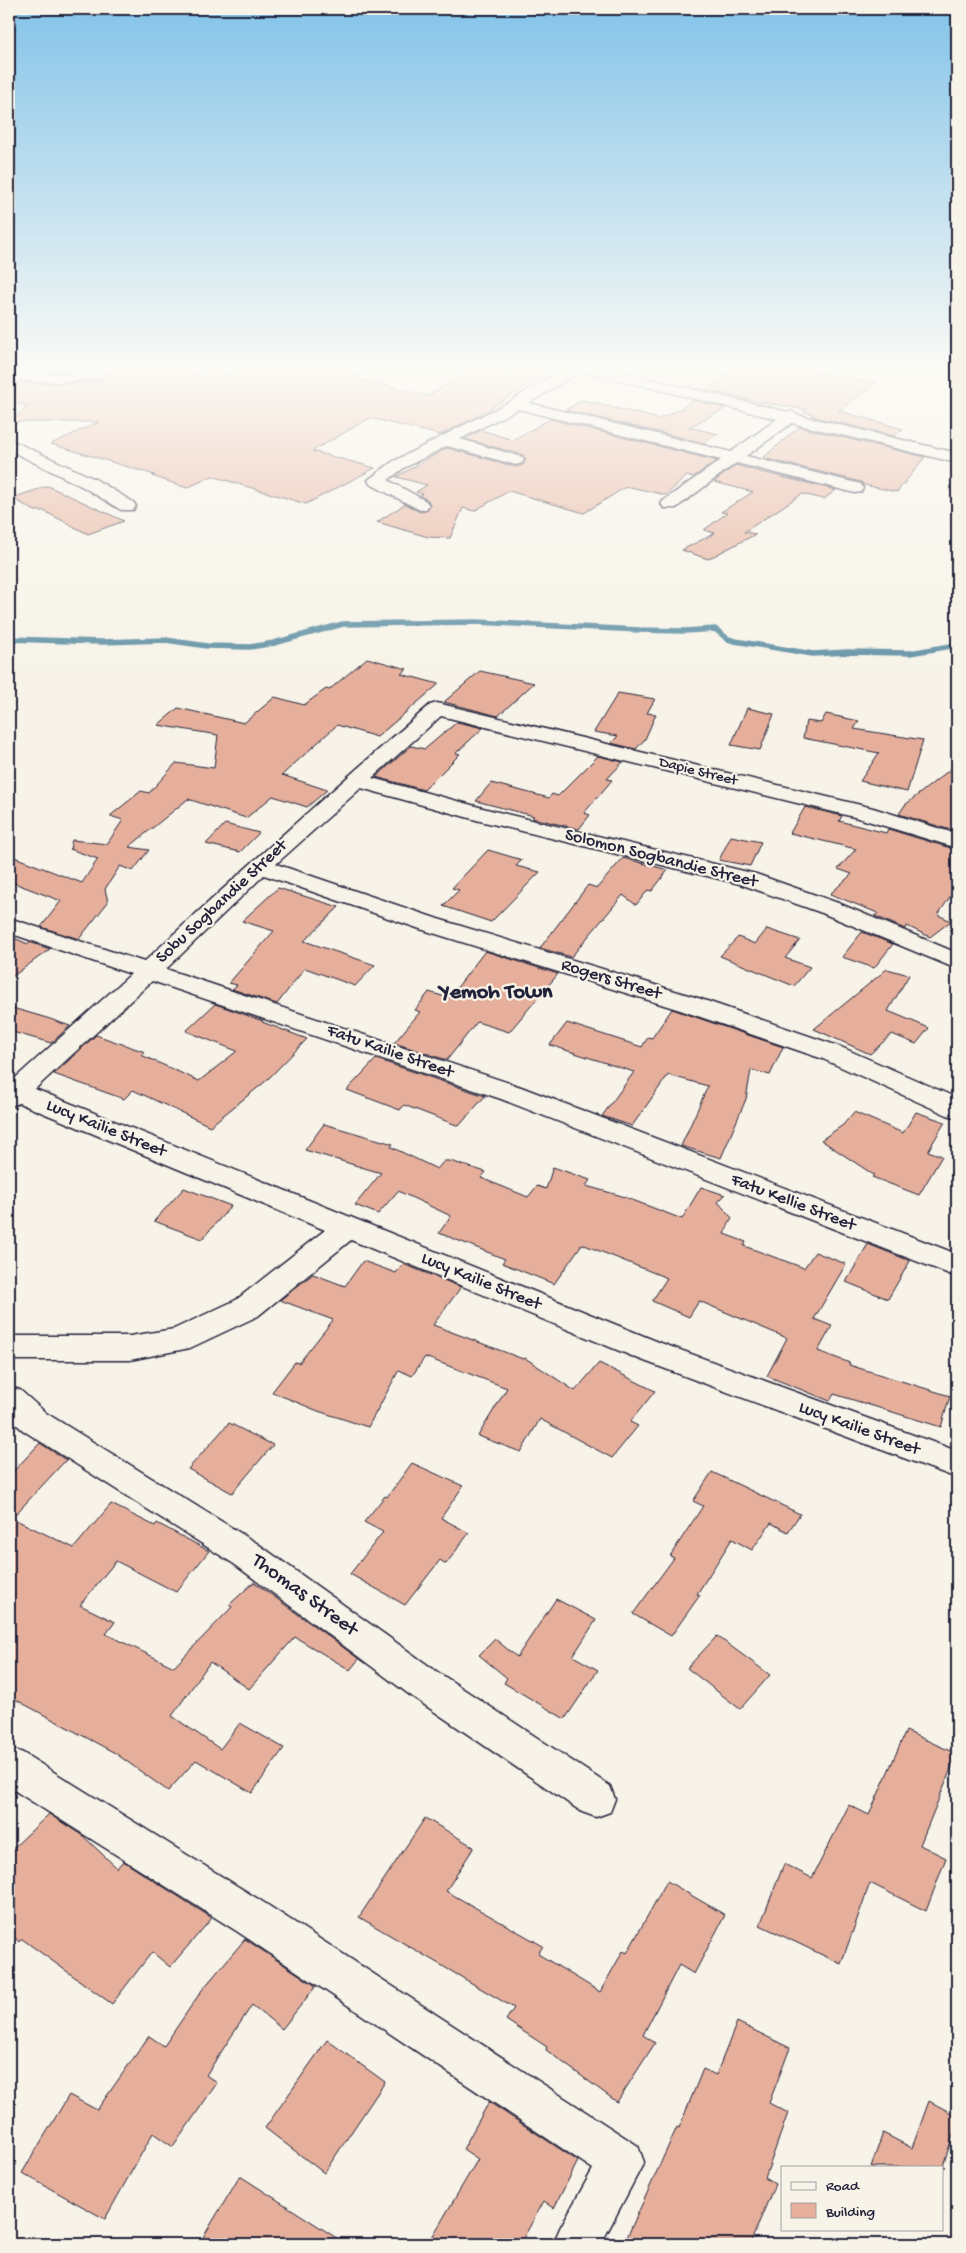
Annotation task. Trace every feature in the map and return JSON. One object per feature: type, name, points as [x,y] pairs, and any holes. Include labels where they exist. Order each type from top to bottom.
[{"type":"street","points":[[67,472],[127,506]]},
{"type":"street","points":[[388,472],[376,480],[420,505]]},
{"type":"street","points":[[670,504],[714,472]]},
{"type":"street","points":[[791,472],[855,488]]},
{"type":"street","name":"Sobu Sogbandie Street","points":[[11,1093],[149,971],[260,866],[437,709]]},
{"type":"street","name":"Dapie Street","points":[[437,709],[865,812],[957,840]]},
{"type":"street","name":"Solomon Sogbandie Street","points":[[356,780],[488,816],[748,880],[830,908],[957,962]]},
{"type":"street","name":"Rogers Street","points":[[260,866],[429,924],[689,1004],[832,1053],[957,1109]]},
{"type":"street","points":[[9,925],[149,971]]},
{"type":"street","name":"Fatu Kailie Street","points":[[149,971],[512,1093],[629,1140]]},
{"type":"street","name":"Lucy Kailie Street","points":[[11,1093],[650,1351],[957,1465]]},
{"type":"street","name":"Fatu Kellie Street","points":[[629,1140],[957,1266]]},
{"type":"street","points":[[9,1348],[130,1348],[179,1340],[247,1308],[348,1228]]},
{"type":"street","name":"Thomas Street","points":[[9,1399],[35,1422],[246,1554],[423,1683],[596,1799]]},
{"type":"street","points":[[9,1766],[252,1918],[622,2162],[576,2244]]},
{"type":"building","points":[[145,472],[367,472],[306,504],[212,476],[187,488],[152,476],[155,475]]},
{"type":"building","points":[[405,472],[700,472],[693,477],[687,476],[666,495],[630,487],[624,488],[584,513],[509,491],[474,511],[463,508],[450,538],[428,537],[377,522],[405,504],[420,512],[426,511],[430,506],[428,500],[420,496],[423,494],[416,492],[427,485],[396,477]]},
{"type":"building","points":[[727,472],[762,472],[836,490],[824,499],[802,494],[744,532],[756,534],[708,559],[682,550],[715,533],[704,530],[727,513],[721,512],[753,492],[714,482]]},
{"type":"building","points":[[821,472],[913,472],[897,492],[864,485],[861,482]]},
{"type":"building","points":[[48,486],[124,521],[88,534],[44,511],[35,511],[12,498]]},
{"type":"building","points":[[367,658],[407,669],[401,674],[439,684],[377,737],[337,725],[282,775],[327,790],[307,807],[273,796],[246,818],[188,799],[129,847],[149,850],[133,871],[120,866],[105,889],[108,902],[79,939],[41,927],[61,901],[9,881],[9,855],[82,883],[98,859],[70,849],[72,840],[107,844],[123,820],[110,816],[141,791],[149,793],[176,763],[214,768],[218,735],[158,725],[178,708],[244,723],[275,697],[304,705],[326,689],[329,690]]},
{"type":"building","points":[[480,671],[534,683],[498,716],[444,702]]},
{"type":"building","points":[[618,693],[655,699],[647,713],[656,714],[645,739],[636,749],[611,743],[618,736],[594,732]]},
{"type":"building","points":[[747,708],[774,714],[760,750],[731,745]]},
{"type":"building","points":[[826,714],[859,721],[854,729],[923,740],[907,792],[860,781],[879,753],[803,738],[806,721],[821,723]]},
{"type":"building","points":[[457,722],[483,728],[456,753],[460,754],[424,790],[376,777],[411,746],[425,749]]},
{"type":"building","points":[[598,756],[623,762],[607,779],[612,780],[584,813],[590,815],[579,829],[532,818],[534,816],[476,801],[491,783],[549,798],[552,794],[558,796]]},
{"type":"building","points":[[957,764],[957,832],[899,814],[905,805]]},
{"type":"building","points":[[805,807],[842,816],[839,821],[886,833],[888,829],[957,850],[957,886],[938,915],[951,921],[930,937],[907,926],[905,929],[875,916],[878,913],[830,894],[852,874],[838,869],[856,849],[790,833]]},
{"type":"building","points":[[225,824],[259,833],[240,852],[206,844]]},
{"type":"building","points":[[731,836],[761,842],[750,866],[719,860]]},
{"type":"building","points":[[488,850],[522,860],[516,866],[540,872],[491,922],[443,906],[459,890],[452,888]]},
{"type":"building","points":[[623,858],[668,870],[652,891],[648,890],[636,905],[623,895],[571,957],[540,948],[588,885],[597,888]]},
{"type":"building","points":[[278,888],[339,907],[304,941],[375,965],[355,986],[305,968],[277,1004],[232,989],[237,985],[229,983],[274,931],[242,921]]},
{"type":"building","points":[[767,929],[800,940],[785,958],[810,967],[794,986],[720,956],[738,937],[755,944]]},
{"type":"building","points":[[862,932],[893,944],[874,968],[842,957]]},
{"type":"building","points":[[9,936],[28,944],[29,942],[50,949],[9,979]]},
{"type":"building","points":[[485,951],[558,974],[509,1032],[477,1022],[447,1060],[394,1043],[420,1012],[415,1010],[429,992],[449,998]]},
{"type":"building","points":[[887,969],[909,975],[888,1011],[929,1028],[916,1044],[892,1034],[870,1054],[814,1029]]},
{"type":"building","points":[[215,1004],[307,1039],[266,1081],[210,1126],[133,1090],[124,1099],[54,1074],[96,1035],[145,1052],[141,1055],[199,1081],[237,1051],[186,1031]]},
{"type":"building","points":[[9,1007],[70,1026],[51,1043],[9,1031]]},
{"type":"building","points":[[672,1009],[783,1047],[770,1075],[751,1070],[746,1099],[721,1158],[681,1146],[708,1086],[668,1075],[632,1126],[602,1116],[634,1072],[550,1045],[567,1023],[642,1047],[648,1037],[652,1038]]},
{"type":"building","points":[[376,1059],[485,1096],[459,1126],[404,1105],[400,1110],[347,1090]]},
{"type":"building","points":[[854,1112],[903,1133],[916,1112],[945,1122],[928,1151],[942,1156],[919,1195],[872,1177],[874,1175],[821,1140],[843,1125]]},
{"type":"building","points":[[324,1124],[393,1144],[391,1147],[437,1169],[444,1161],[450,1161],[486,1172],[481,1178],[528,1197],[537,1186],[546,1189],[553,1167],[590,1180],[586,1186],[622,1196],[682,1219],[701,1187],[725,1195],[718,1202],[732,1218],[724,1234],[746,1242],[744,1246],[804,1268],[815,1252],[846,1264],[814,1319],[832,1326],[818,1351],[850,1363],[849,1365],[950,1396],[941,1427],[834,1394],[830,1401],[767,1376],[787,1338],[699,1301],[689,1317],[652,1301],[667,1278],[582,1244],[554,1284],[502,1263],[505,1259],[439,1233],[451,1216],[398,1191],[378,1214],[355,1205],[381,1173],[305,1150]]},
{"type":"building","points":[[184,1188],[231,1206],[202,1239],[154,1221]]},
{"type":"building","points":[[868,1244],[910,1261],[888,1299],[846,1282]]},
{"type":"building","points":[[363,1261],[396,1273],[403,1264],[461,1287],[433,1325],[523,1359],[525,1358],[575,1391],[599,1363],[655,1391],[630,1422],[638,1426],[612,1458],[540,1419],[521,1452],[478,1436],[507,1388],[425,1357],[412,1376],[399,1370],[368,1427],[318,1411],[272,1392],[295,1362],[299,1363],[333,1320],[280,1300],[313,1274],[345,1286]]},
{"type":"building","points":[[229,1423],[273,1445],[232,1493],[188,1469]]},
{"type":"building","points":[[40,1443],[66,1460],[12,1518],[74,1548],[111,1504],[155,1526],[157,1523],[209,1551],[176,1592],[116,1561],[80,1605],[115,1622],[106,1634],[174,1667],[232,1607],[229,1605],[254,1582],[359,1659],[350,1670],[295,1637],[249,1689],[210,1662],[172,1716],[220,1749],[240,1723],[284,1748],[252,1793],[196,1760],[168,1791],[115,1753],[9,1696],[9,1476]]},
{"type":"building","points":[[412,1463],[463,1486],[441,1518],[469,1533],[446,1564],[440,1560],[405,1605],[350,1574],[383,1532],[364,1522],[385,1496],[387,1497]]},
{"type":"building","points":[[712,1472],[800,1514],[788,1532],[771,1523],[752,1550],[732,1539],[697,1594],[700,1595],[671,1636],[633,1614],[674,1558],[670,1556],[703,1506],[693,1501]]},
{"type":"building","points":[[556,1599],[596,1620],[573,1656],[598,1670],[565,1719],[504,1683],[507,1678],[479,1655],[495,1639],[517,1657]]},
{"type":"building","points":[[717,1636],[770,1675],[740,1709],[687,1668]]},
{"type":"building","points":[[906,1731],[957,1754],[920,1845],[946,1858],[926,1911],[870,1883],[841,1964],[760,1925],[784,1864],[812,1878],[849,1805],[869,1815]]},
{"type":"building","points":[[49,1814],[83,1836],[117,1868],[123,1861],[212,1918],[170,1967],[152,1952],[112,2004],[22,1939],[19,1942],[9,1931],[9,1852]]},
{"type":"building","points":[[425,1818],[474,1847],[446,1891],[543,1946],[538,1954],[600,1992],[623,1951],[627,1953],[667,1881],[725,1915],[694,1974],[679,1965],[643,2035],[655,2043],[617,2102],[546,2050],[547,2047],[506,2020],[514,2008],[359,1917]]},
{"type":"building","points":[[245,1939],[316,1986],[282,2029],[252,2005],[206,2075],[217,2083],[173,2147],[153,2133],[105,2219],[22,2173],[69,2095],[97,2110],[149,2036],[164,2046],[202,1990]]},
{"type":"building","points":[[737,2022],[790,2048],[769,2103],[788,2113],[765,2178],[775,2184],[750,2244],[624,2244],[677,2127],[679,2128],[703,2069],[716,2075]]},
{"type":"building","points":[[327,2040],[385,2082],[324,2173],[265,2128]]},
{"type":"building","points":[[929,2101],[957,2116],[957,2124],[943,2165],[946,2167],[871,2166],[883,2133],[912,2148]]},
{"type":"building","points":[[489,2102],[578,2161],[554,2208],[544,2201],[520,2244],[428,2244],[478,2159],[463,2149]]},
{"type":"building","points":[[240,2176],[346,2244],[199,2244]]},
{"type":"waterway","points":[[9,639],[102,642],[166,640],[207,646],[250,647],[274,643],[343,624],[477,622],[640,630],[685,631],[715,629],[728,639],[735,641],[813,654],[847,652],[910,653],[957,645]]},
{"type":"district","name":"Yemoh Town","points":[[496,993]]}]
